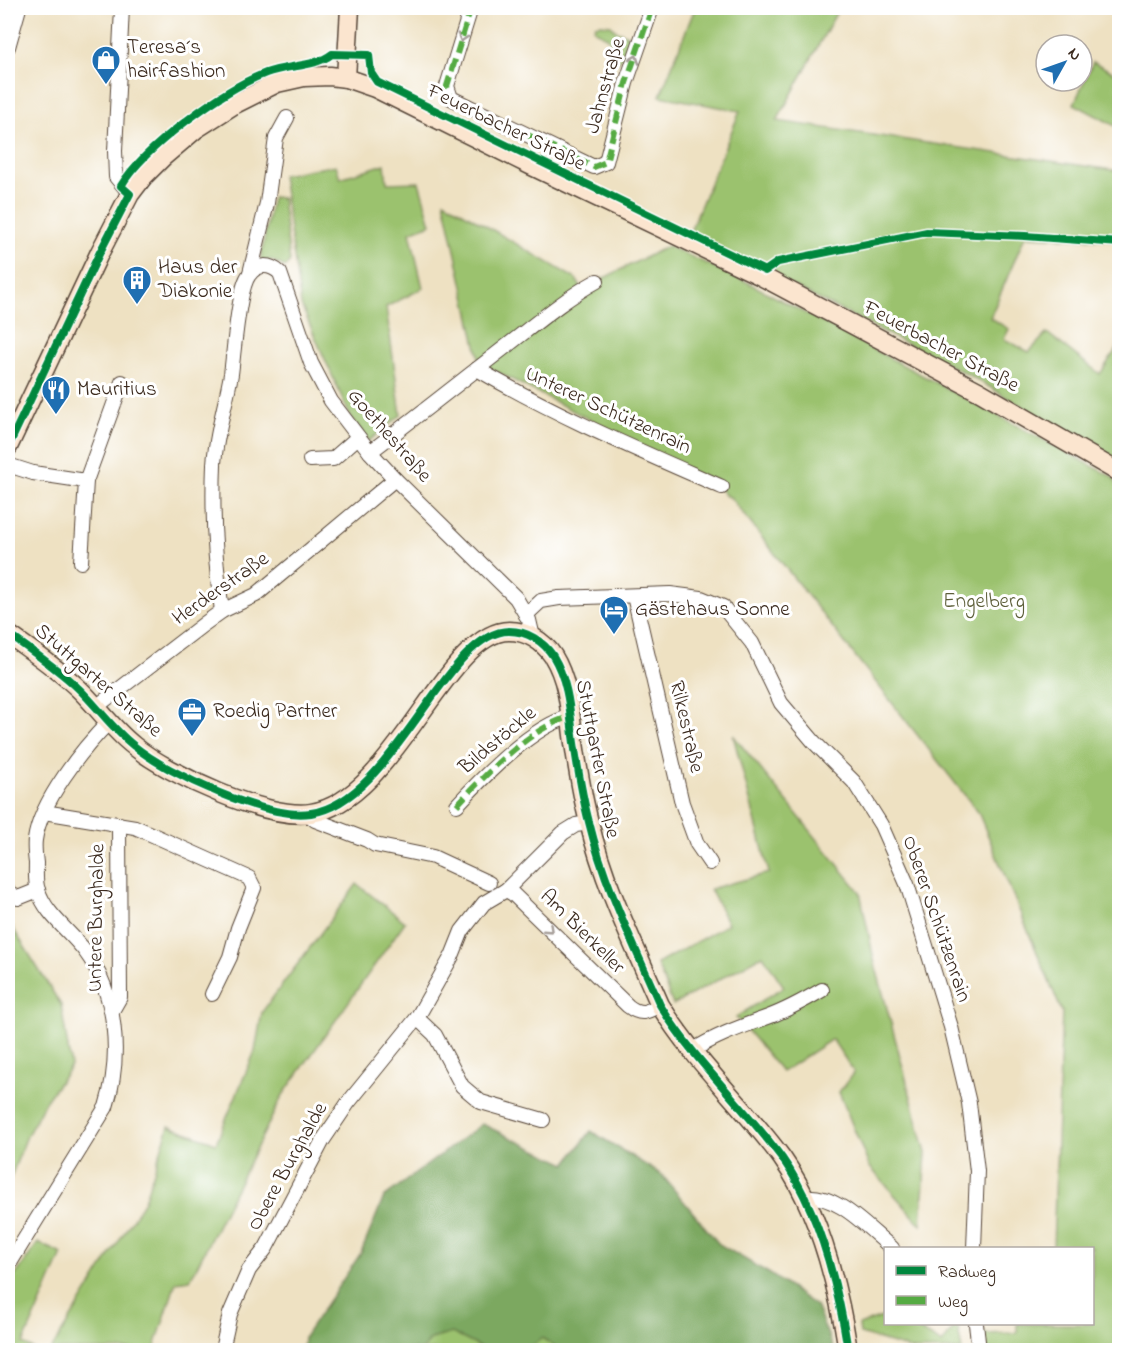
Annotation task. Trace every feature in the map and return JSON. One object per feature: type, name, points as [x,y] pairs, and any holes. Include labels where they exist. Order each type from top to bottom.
[{"type":"main road","points":[[346,78],[350,8]]},
{"type":"main road","name":"Feuerbacher Straße","points":[[8,447],[100,252],[130,194],[142,177],[196,129],[277,83],[304,77],[346,78],[375,87],[530,165],[759,274],[980,392],[1119,473]]},
{"type":"main road","name":"Stuttgarter Straße","points":[[8,634],[80,690],[109,722],[144,754],[194,782],[250,804],[288,813],[308,814],[339,804],[357,791],[377,771],[454,669],[475,646],[494,634],[508,631],[533,637],[542,643],[554,657],[564,681],[581,786],[598,856],[660,1005],[692,1051],[783,1160],[804,1197],[828,1257],[841,1306],[848,1350]]},
{"type":"street","points":[[8,47],[19,8]]},
{"type":"street","points":[[123,8],[115,160],[116,177],[121,186],[130,194]]},
{"type":"street","name":"Jahnstraße","points":[[471,8],[447,86],[451,99],[594,167],[606,162],[626,83],[652,8]]},
{"type":"street","points":[[222,611],[214,546],[214,463],[247,278],[267,203],[276,138],[287,118]]},
{"type":"street","name":"Goethestraße","points":[[247,278],[262,265],[273,267],[280,273],[311,363],[331,401],[370,452],[395,479],[516,598],[526,615],[533,637]]},
{"type":"street","name":"Unterer Schützenrain","points":[[370,452],[562,304],[597,281]]},
{"type":"street","name":"Unterer Schützenrain","points":[[477,369],[558,411],[722,487]]},
{"type":"street","points":[[81,562],[86,481],[122,382]]},
{"type":"street","points":[[310,460],[333,459],[358,437]]},
{"type":"street","points":[[8,465],[33,473],[86,481]]},
{"type":"street","name":"Herderstraße","points":[[96,707],[222,611],[256,595],[395,479]]},
{"type":"street","name":"Oberer Schützenrain","points":[[526,615],[541,601],[559,598],[670,594],[701,597],[723,607],[752,643],[781,703],[854,782],[881,825],[907,884],[951,1027],[969,1103],[977,1170],[974,1247]]},
{"type":"street","name":"Rilkestraße","points":[[634,596],[682,803],[697,844],[710,863]]},
{"type":"street","name":"Bildstöckle","points":[[457,805],[486,774],[525,742],[558,720],[570,717]]},
{"type":"street","name":"Untere Burghalde","points":[[8,1266],[106,1107],[113,1084],[115,1064],[112,1011],[100,975],[85,951],[48,909],[38,890],[35,839],[52,794],[109,722]]},
{"type":"street","points":[[44,812],[135,827],[249,878],[254,888],[237,928],[230,957],[212,994]]},
{"type":"street","points":[[308,814],[315,820],[368,840],[375,845],[434,857],[489,883]]},
{"type":"street","name":"Obere Burghalde","points":[[222,1350],[230,1314],[249,1270],[266,1248],[323,1140],[348,1103],[417,1018],[452,956],[462,932],[484,903],[506,890],[563,833],[576,825],[589,823]]},
{"type":"street","name":"Untere Burghalde","points":[[112,1011],[120,997],[119,824]]},
{"type":"street","points":[[8,892],[18,898],[38,890]]},
{"type":"street","name":"Am Bierkeller","points":[[506,890],[513,894],[636,1012],[646,1012],[660,1005]]},
{"type":"street","points":[[692,1051],[727,1031],[770,1017],[822,990]]},
{"type":"street","points":[[417,1018],[435,1035],[462,1086],[481,1102],[543,1120]]},
{"type":"street","points":[[804,1197],[815,1196],[829,1199],[891,1247]]},
{"type":"street","points":[[973,1327],[980,1350]]},
{"type":"green space","points":[[695,8],[839,8],[777,121],[1119,171],[1119,240],[1025,236],[990,318],[1009,329],[1004,339],[1029,352],[1047,333],[1100,374],[1119,345],[1119,464],[971,376],[689,234],[740,111],[660,96]]},
{"type":"green space","points":[[595,25],[611,25],[615,30],[630,36],[629,47],[618,62],[614,61],[609,39],[594,29]]},
{"type":"green space","points":[[1094,62],[1119,75],[1119,128],[1074,104],[1079,93],[1094,93]]},
{"type":"green space","points":[[385,164],[387,183],[419,182],[431,224],[410,232],[423,288],[386,307],[401,415],[369,441],[351,418],[301,305],[282,175],[336,165],[340,178]]},
{"type":"green space","points":[[272,197],[282,198],[290,262],[285,267],[271,260],[260,262]]},
{"type":"green space","name":"Engelberg","points":[[444,201],[576,279],[582,289],[668,246],[747,282],[1113,477],[1119,487],[1119,1350],[986,1350],[983,1334],[1017,1333],[1017,1325],[1094,1325],[1094,1247],[1053,1247],[1062,1012],[978,812],[730,497],[726,496],[717,485],[480,363]]},
{"type":"green space","points":[[733,735],[860,892],[874,960],[926,1153],[921,1225],[869,1166],[839,1092],[854,1072],[832,1039],[782,1072],[736,1017],[784,987],[763,955],[673,1005],[657,964],[728,924],[710,889],[769,873]]},
{"type":"green space","points":[[357,884],[405,922],[283,1095],[190,1280],[176,1282],[154,1350],[51,1350],[144,1201],[169,1126],[216,1143],[255,1051],[262,1012]]},
{"type":"green space","points":[[9,922],[61,1005],[71,1066],[45,1102],[27,1136],[8,1184],[8,924]]},
{"type":"green space","points":[[482,1124],[566,1164],[591,1131],[662,1175],[719,1244],[770,1274],[816,1306],[834,1350],[554,1350],[555,1346],[542,1338],[532,1346],[482,1348],[452,1333],[431,1339],[422,1350],[303,1350],[304,1337],[361,1253],[384,1197]]},
{"type":"green space","points":[[38,1243],[62,1254],[23,1344],[35,1350],[8,1350],[8,1286]]},
{"type":"green space","points":[[884,1316],[884,1325],[912,1325],[942,1344],[957,1325],[962,1350],[913,1350],[860,1334],[859,1325]]},
{"type":"green space","points":[[452,1332],[482,1348],[542,1338],[555,1346],[554,1350],[422,1350],[431,1339]]},
{"type":"marked path","points":[[471,8],[447,86],[451,98],[594,167],[606,162],[626,83],[652,8]]},
{"type":"marked path","points":[[457,805],[494,767],[525,741],[540,730],[570,717]]},
{"type":"cycle path","points":[[8,447],[100,252],[130,194],[121,186],[132,171],[166,137],[229,92],[266,73],[309,64],[332,54],[369,55],[371,73],[377,82],[765,271],[778,262],[927,232],[1120,243]]},
{"type":"cycle path","points":[[8,634],[71,681],[119,733],[150,757],[219,793],[270,809],[292,813],[311,813],[341,802],[368,780],[394,750],[463,658],[486,638],[516,631],[534,638],[544,646],[553,656],[562,676],[568,698],[589,822],[611,892],[630,937],[660,1005],[673,1025],[767,1139],[795,1179],[826,1250],[848,1350]]},
{"type":"place","name":"Teresa´s hairfashion","points":[[106,86]]},
{"type":"place","name":"Haus der Diakonie","points":[[137,306]]},
{"type":"place","name":"Mauritius","points":[[56,416]]},
{"type":"place","name":"Gästehaus Sonne","points":[[614,636]]},
{"type":"place","name":"Roedig Partner","points":[[192,738]]}]
